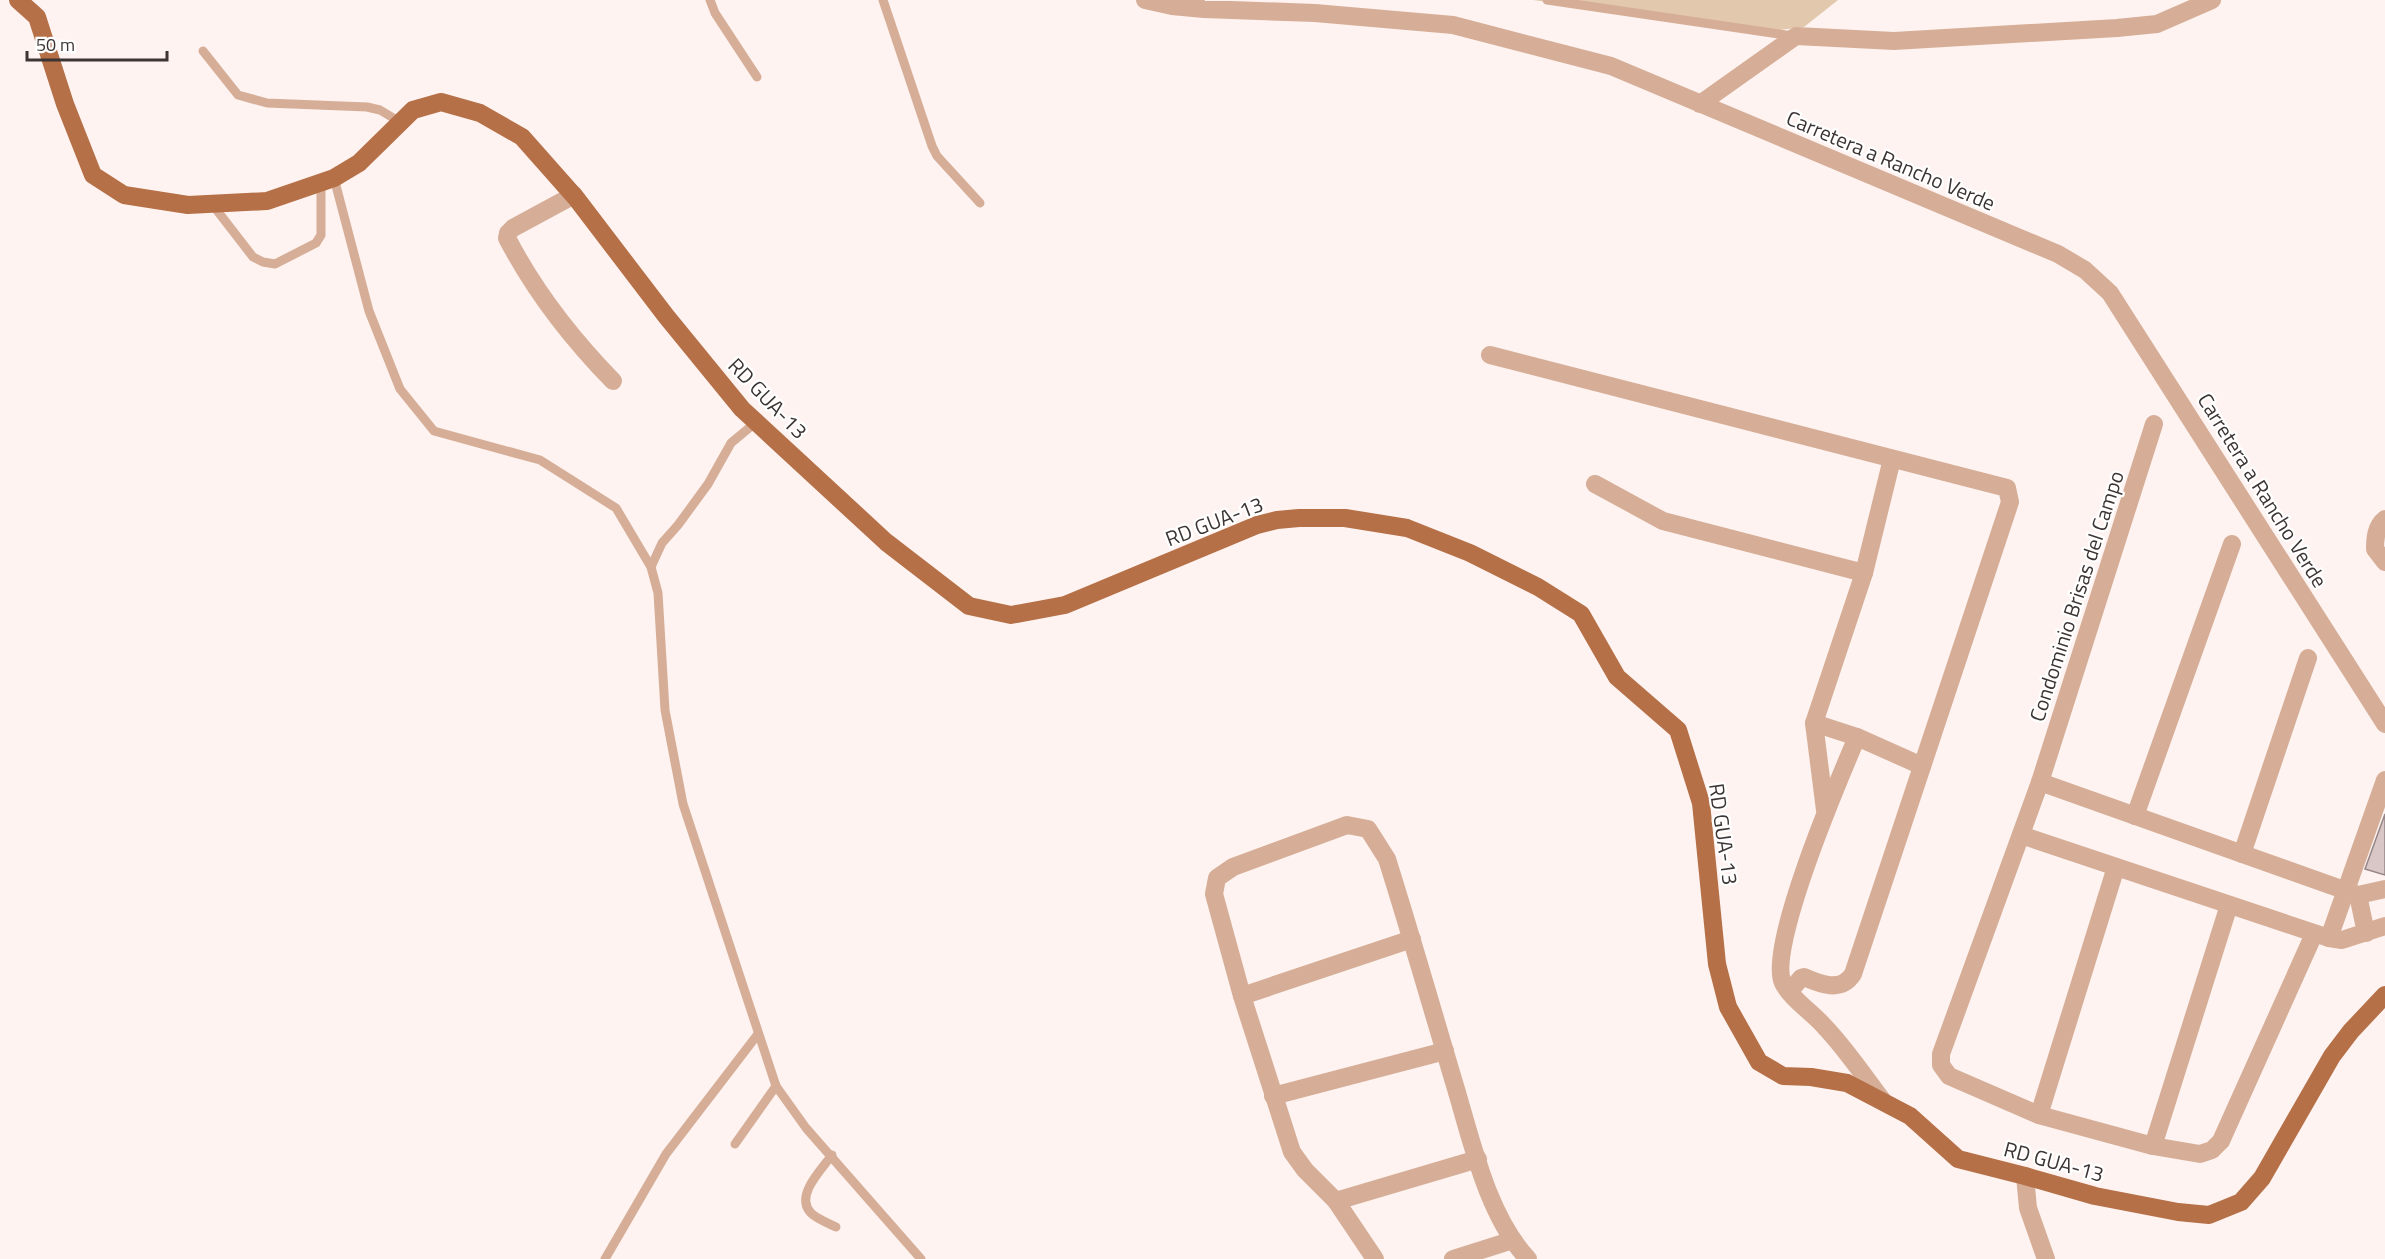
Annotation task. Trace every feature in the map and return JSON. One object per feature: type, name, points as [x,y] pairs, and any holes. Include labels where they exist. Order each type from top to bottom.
[{"type":"main road","name":"RD GUA-13","points":[[18,0],[37,17],[65,104],[93,175],[124,195],[188,206],[267,201],[327,180],[359,163],[413,110],[441,102],[480,113],[522,137],[574,195],[666,316],[755,423],[886,542],[969,606],[1011,615],[1065,605],[1257,525],[1299,518],[1345,519],[1407,528],[1470,553],[1538,587],[1581,614],[1617,677],[1678,730],[1701,803],[1717,964],[1728,1007],[1759,1062],[1783,1076],[1811,1077],[1847,1083],[1910,1116],[1958,1159],[2095,1196],[2178,1212],[2209,1215],[2241,1202],[2262,1178],[2332,1056],[2351,1031],[2385,995]]},
{"type":"street","name":"Carretera a Rancho Verde","points":[[1145,0],[1172,6],[1204,9],[1309,6],[1453,25],[1611,66],[2058,254],[2085,270],[2110,293],[2117,303],[2385,724]]},
{"type":"street","points":[[1700,104],[1796,36],[1894,41],[2117,28],[2157,24],[2212,0]]},
{"type":"street","points":[[574,195],[513,228],[507,238],[552,313],[614,381]]},
{"type":"street","points":[[1490,355],[2007,488],[2010,494],[2010,502],[1853,974],[1850,980],[1834,986],[1804,977],[1790,991]]},
{"type":"street","name":"Condominio Brisas del Campo","points":[[2154,424],[2040,782],[1940,1060],[1944,1071],[1949,1076],[2039,1115],[2153,1146],[2200,1154],[2212,1150],[2221,1141],[2321,936],[2352,893],[2385,780]]},
{"type":"street","points":[[1825,812],[1814,723],[1864,573],[1892,459]]},
{"type":"street","points":[[1595,484],[1663,521],[1864,573]]},
{"type":"street","points":[[2385,519],[2376,535],[2375,549],[2385,562]]},
{"type":"street","points":[[2135,816],[2232,544]]},
{"type":"street","points":[[2242,854],[2308,658]]},
{"type":"street","points":[[1814,723],[1857,737],[1922,766]]},
{"type":"street","points":[[1857,737],[1825,812],[1788,921],[1781,968],[1783,983],[1824,1026],[1883,1101]]},
{"type":"street","points":[[2040,782],[2352,893],[2385,889]]},
{"type":"street","points":[[1375,1259],[1336,1201],[1305,1170],[1292,1152],[1272,1096],[1214,894],[1217,878],[1233,867],[1347,825],[1368,829],[1386,859],[1478,1159],[1498,1215],[1528,1259]]},
{"type":"street","points":[[2020,835],[2321,936],[2342,940],[2385,926]]},
{"type":"street","points":[[2039,1115],[2116,867]]},
{"type":"street","points":[[2352,893],[2366,933]]},
{"type":"street","points":[[2153,1146],[2229,905]]},
{"type":"street","points":[[1242,996],[1412,939]]},
{"type":"street","points":[[1272,1096],[1445,1051]]},
{"type":"street","points":[[1336,1201],[1478,1159]]},
{"type":"street","points":[[2025,1176],[2028,1208],[2046,1259]]},
{"type":"street","points":[[1452,1259],[1513,1240]]},
{"type":"lane","points":[[710,0],[715,13],[757,77]]},
{"type":"lane","points":[[883,0],[932,146],[937,156],[980,203]]},
{"type":"lane","points":[[1547,0],[1796,36]]},
{"type":"lane","points":[[203,51],[238,95],[267,103],[367,107],[380,110],[400,122]]},
{"type":"lane","points":[[212,204],[253,257],[275,264],[316,243],[321,235],[327,180]]},
{"type":"lane","points":[[327,180],[369,311],[400,389],[434,431],[540,460],[616,508],[651,567],[658,593],[665,710],[683,804],[776,1086],[806,1128],[921,1259]]},
{"type":"lane","points":[[651,567],[662,543],[708,484],[731,443],[755,423]]},
{"type":"lane","points":[[605,1259],[666,1154],[759,1034]]},
{"type":"lane","points":[[735,1144],[776,1086]]},
{"type":"lane","points":[[832,1155],[809,1188],[805,1198],[806,1206],[812,1214],[836,1227]]},
{"type":"shaded area","points":[[1533,0],[1838,0],[1804,27],[1779,30],[1743,28]]},
{"type":"building","points":[[2385,814],[2385,875],[2365,869]]}]
